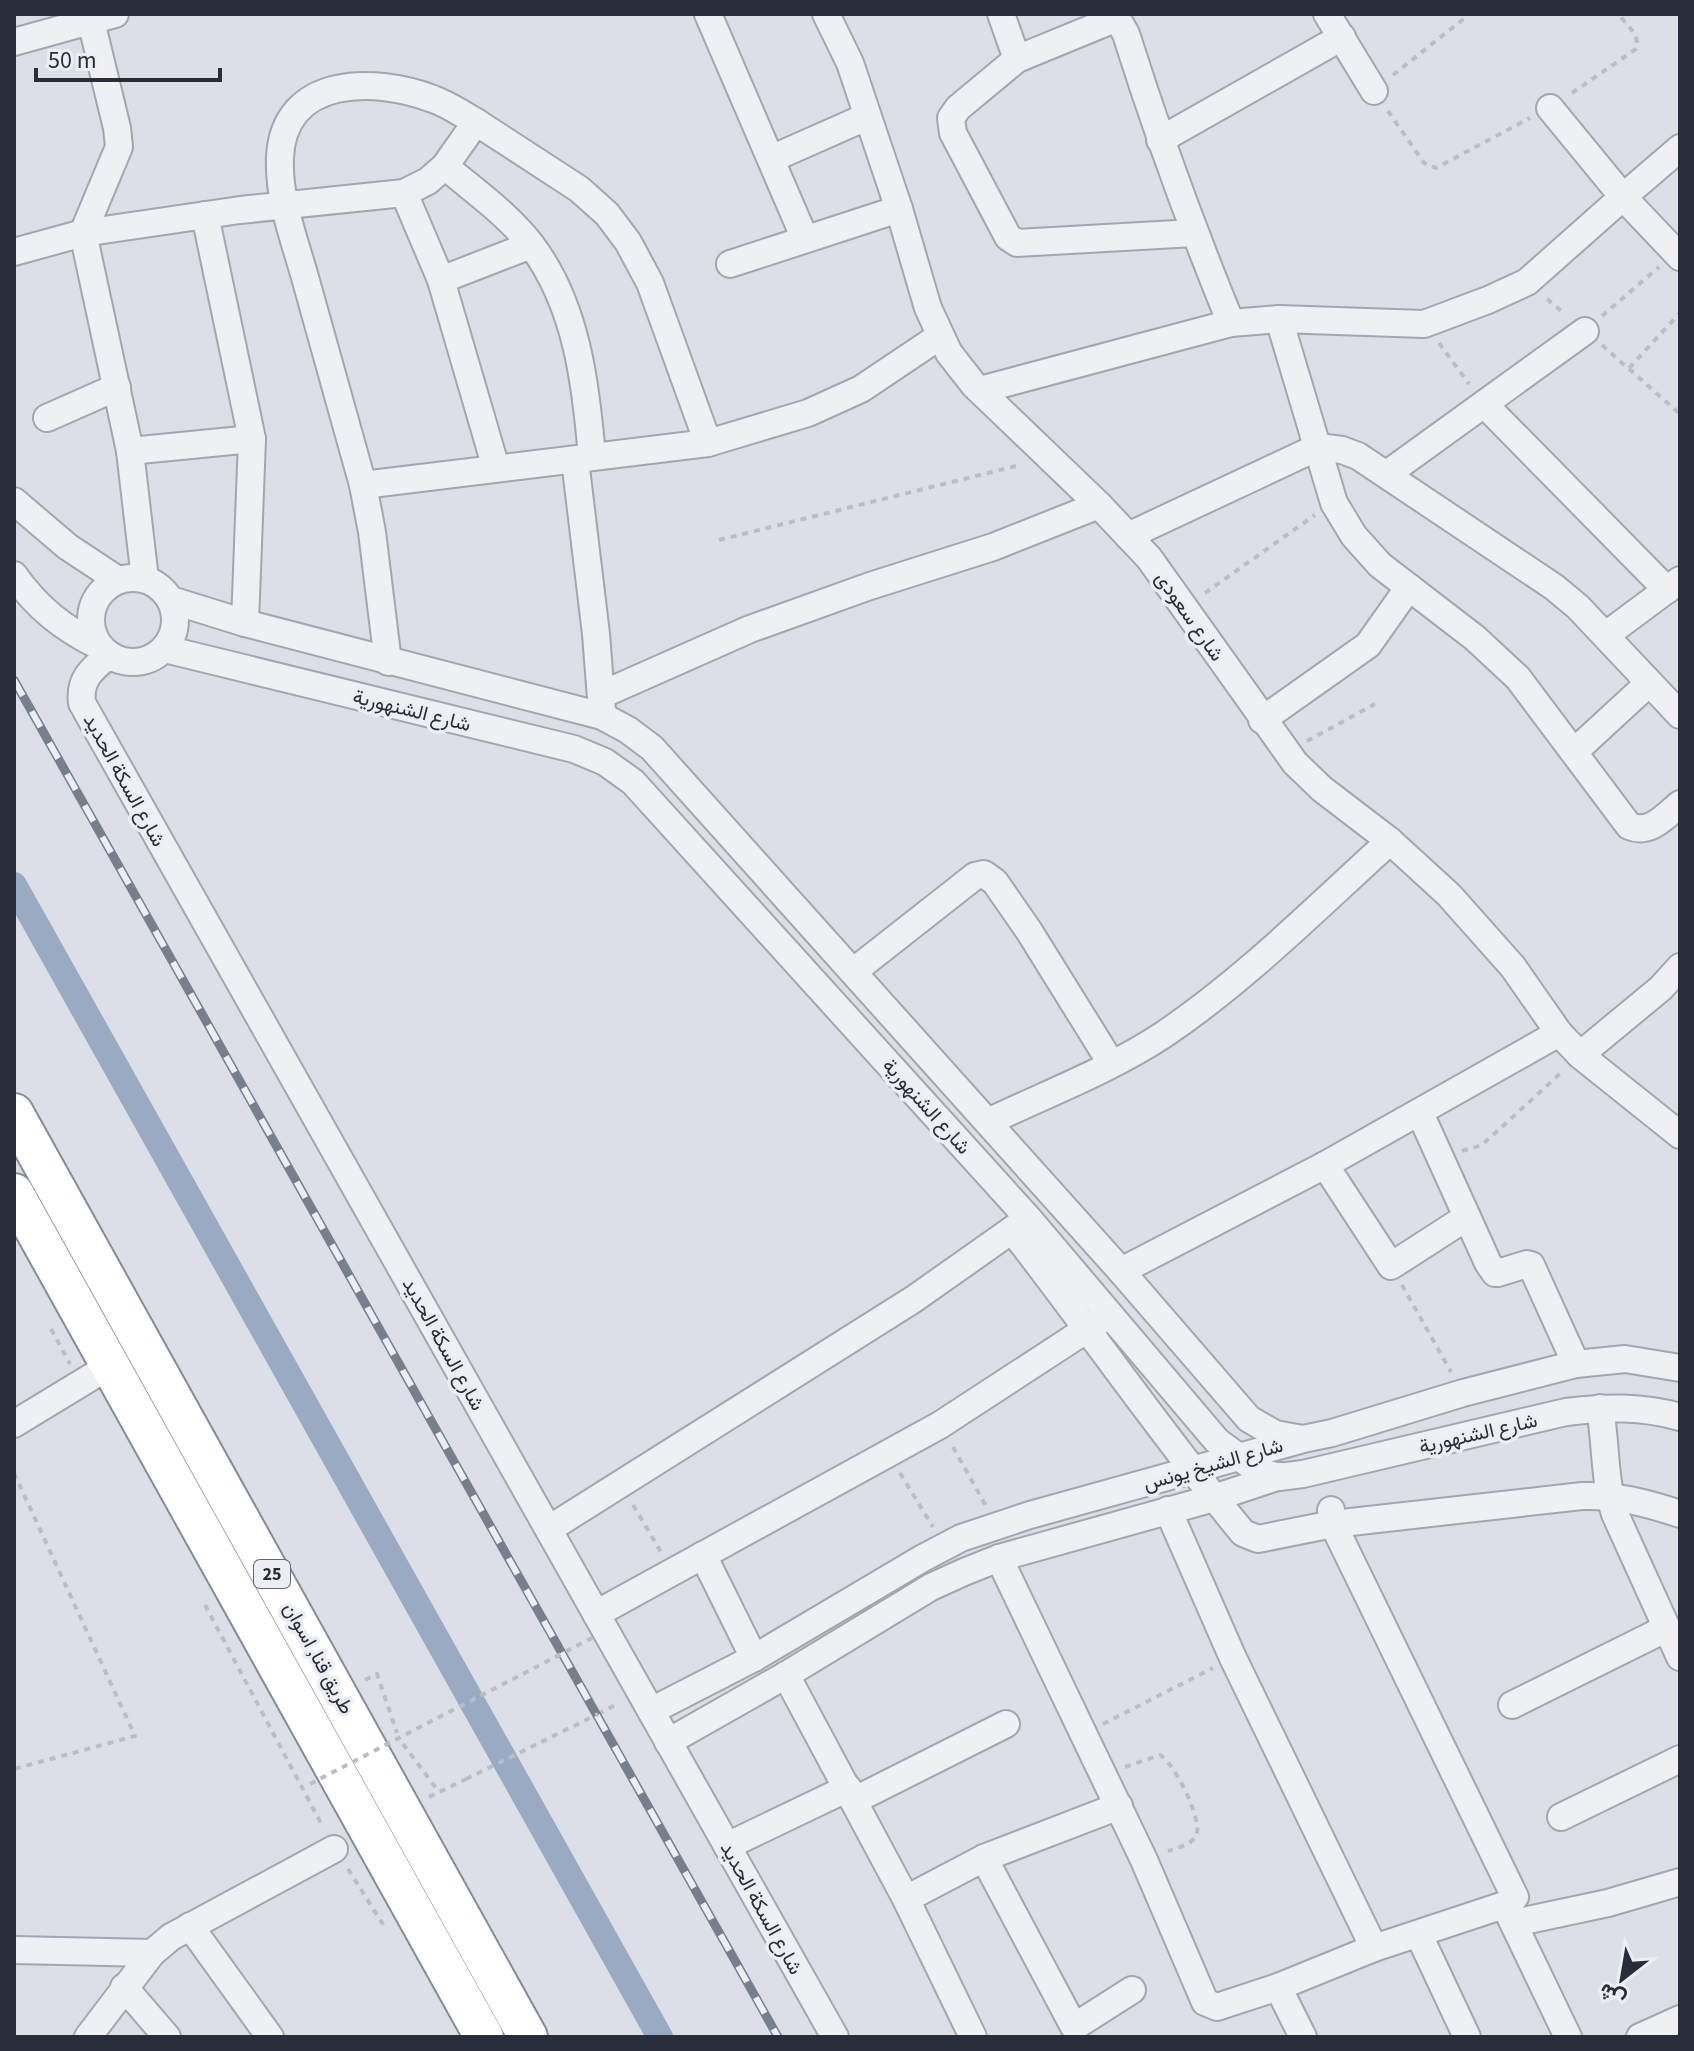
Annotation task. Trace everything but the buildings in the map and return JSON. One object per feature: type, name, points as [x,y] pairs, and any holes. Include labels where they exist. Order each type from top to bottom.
[{"type":"highway","name":"طريق قنا, اسوان","points":[[14,1113],[528,2037]]},
{"type":"highway","name":"طريق قنا, اسوان","points":[[14,1193],[96,1374],[484,2037]]},
{"type":"street","points":[[708,14],[805,239]]},
{"type":"street","name":"شارع سعودى","points":[[826,14],[850,63],[928,308],[940,336],[961,369],[1128,536],[1185,606],[1286,752],[1322,789],[1390,841],[1449,895],[1513,967],[1559,1033],[1580,1055],[1680,1135]]},
{"type":"street","points":[[1001,14],[1017,59]]},
{"type":"street","points":[[1327,14],[1374,91]]},
{"type":"street","points":[[14,42],[103,18],[119,147],[83,233],[130,451],[145,579]]},
{"type":"street","points":[[1194,233],[1017,243],[1008,237],[953,133],[951,118],[958,108],[1017,59],[1112,20],[1121,25],[1194,233],[1231,323]]},
{"type":"street","points":[[1160,140],[1342,37]]},
{"type":"street","points":[[388,662],[363,485],[285,205],[280,169],[280,152],[286,129],[301,107],[322,92],[349,85],[393,89],[433,99],[476,122],[579,189],[607,214],[628,242],[650,283],[708,443]]},
{"type":"street","points":[[1550,108],[1623,197],[1678,255]]},
{"type":"street","points":[[771,159],[866,117]]},
{"type":"street","points":[[14,252],[83,233],[285,205],[404,193],[428,181],[445,166],[476,122]]},
{"type":"street","points":[[980,390],[1231,323],[1279,319],[1424,324],[1527,282],[1680,148]]},
{"type":"street","points":[[445,166],[501,214],[531,245],[558,290],[574,338],[586,387],[584,459],[601,706],[750,629],[993,547],[1099,505]]},
{"type":"street","points":[[404,193],[441,280],[496,468]]},
{"type":"street","points":[[730,264],[899,209]]},
{"type":"street","points":[[205,215],[252,439],[245,623]]},
{"type":"street","points":[[441,280],[531,245]]},
{"type":"street","points":[[1279,319],[1334,503],[1366,552],[1475,638],[1518,678],[1629,826],[1650,828],[1680,804]]},
{"type":"street","points":[[1387,474],[1585,331]]},
{"type":"street","points":[[363,485],[708,443],[822,407],[861,389],[940,336]]},
{"type":"street","points":[[47,418],[117,387]]},
{"type":"street","points":[[1485,405],[1674,585],[1606,635]]},
{"type":"street","points":[[130,451],[252,439]]},
{"type":"street","points":[[1128,536],[1318,447],[1342,450],[1387,474],[1554,587],[1606,635],[1680,715]]},
{"type":"street","points":[[14,501],[68,547],[118,580]]},
{"type":"street","points":[[14,575],[34,602],[54,620],[120,660],[144,661],[165,649],[171,640],[176,621],[171,600],[156,584],[136,578],[118,580],[98,596],[92,608],[91,622],[93,634],[104,650]]},
{"type":"street","points":[[1262,720],[1368,645],[1409,587]]},
{"type":"street","name":"شارع الشنهورية","points":[[171,600],[388,662],[601,706],[673,769],[1249,1419],[1275,1434],[1303,1439],[1332,1433],[1463,1393],[1576,1364],[1625,1359],[1680,1368]]},
{"type":"street","name":"شارع الشنهورية","points":[[165,649],[574,749],[605,762],[633,782],[1020,1224],[1111,1313],[1217,1441],[1258,1471],[1279,1477],[1303,1474],[1566,1412],[1633,1408],[1680,1417]]},
{"type":"street","name":"شارع السكة الحديد","points":[[104,650],[84,679],[82,703],[549,1529],[595,1626],[651,1711],[835,2037]]},
{"type":"street","points":[[1574,752],[1649,683]]},
{"type":"street","points":[[988,1122],[1161,1036],[1203,1006],[1390,841]]},
{"type":"street","points":[[854,971],[975,876],[984,874],[995,882],[1029,931],[1111,1063]]},
{"type":"street","points":[[1580,1055],[1661,988],[1680,967]]},
{"type":"street","points":[[1121,1271],[1325,1165],[1559,1033]]},
{"type":"street","points":[[1420,1113],[1495,1273],[1527,1264],[1534,1269],[1576,1364]]},
{"type":"street","points":[[1325,1165],[1391,1266],[1467,1217]]},
{"type":"street","points":[[549,1529],[914,1299],[1020,1224],[1089,1329],[1191,1470],[1250,1538],[1258,1539],[1332,1516],[1582,1496],[1609,1495],[1637,1500],[1680,1514]]},
{"type":"street","points":[[595,1626],[672,1572],[940,1425],[1111,1313]]},
{"type":"street","points":[[14,1424],[96,1374]]},
{"type":"street","points":[[1600,1408],[1609,1495],[1615,1514],[1680,1657]]},
{"type":"street","name":"شارع الشيخ يونس","points":[[651,1711],[754,1658],[944,1547],[997,1526],[1303,1439]]},
{"type":"street","name":"شارع الشيخ يونس","points":[[668,1742],[931,1587],[999,1558],[1279,1477],[1290,1467],[1303,1439]]},
{"type":"street","points":[[1168,1510],[1233,1658],[1374,1948]]},
{"type":"street","points":[[1332,1516],[1514,1892],[1509,1914],[1568,2037]]},
{"type":"street","points":[[703,1555],[754,1658]]},
{"type":"street","points":[[999,1558],[1119,1806],[1205,2002],[1217,2007],[1278,1987],[1374,1948],[1419,1935],[1509,1914],[1608,1903],[1680,1882]]},
{"type":"street","points":[[1512,1705],[1667,1628]]},
{"type":"street","points":[[786,1675],[852,1794],[973,2037]]},
{"type":"street","points":[[727,1846],[852,1794],[1006,1724]]},
{"type":"street","points":[[1561,1817],[1680,1759]]},
{"type":"street","points":[[906,1899],[984,1858],[1119,1806]]},
{"type":"street","points":[[88,2037],[152,1953],[190,1926],[334,1849]]},
{"type":"street","points":[[984,1858],[1067,2032],[1132,1990]]},
{"type":"street","points":[[190,1926],[270,2037]]},
{"type":"street","points":[[1419,1935],[1467,2037]]},
{"type":"street","points":[[14,1950],[152,1953]]},
{"type":"street","points":[[124,1987],[167,2037]]},
{"type":"street","points":[[1278,1987],[1303,2037]]},
{"type":"street","points":[[1640,2037],[1680,2019]]},
{"type":"path","points":[[1466,17],[1374,91],[1424,163],[1436,168],[1550,108],[1636,49],[1636,37],[1618,14]]},
{"type":"path","points":[[1585,331],[1678,255]]},
{"type":"path","points":[[1527,282],[1680,414]]},
{"type":"path","points":[[1629,368],[1680,313]]},
{"type":"path","points":[[1424,324],[1485,405]]},
{"type":"path","points":[[719,540],[1049,457]]},
{"type":"path","points":[[1185,606],[1334,503]]},
{"type":"path","points":[[1286,752],[1375,704]]},
{"type":"path","points":[[1440,1157],[1482,1145],[1580,1055]]},
{"type":"path","points":[[1391,1266],[1463,1393]]},
{"type":"path","points":[[51,1329],[96,1374]]},
{"type":"path","points":[[940,1425],[997,1526]]},
{"type":"path","points":[[889,1453],[944,1547]]},
{"type":"path","points":[[14,1473],[135,1736],[14,1769]]},
{"type":"path","points":[[622,1485],[672,1572]]},
{"type":"path","points":[[201,1598],[334,1849],[387,1930]]},
{"type":"path","points":[[310,1784],[399,1738],[595,1626]]},
{"type":"path","points":[[1084,1734],[1233,1658]]},
{"type":"path","points":[[377,1674],[399,1738],[439,1792]]},
{"type":"path","points":[[403,1810],[598,1714]]},
{"type":"path","points":[[1104,1776],[1154,1756],[1165,1758],[1197,1817],[1197,1835],[1191,1842],[1144,1860]]},
{"type":"waterway","points":[[14,885],[660,2037]]},
{"type":"railway","points":[[14,680],[778,2037]]}]
